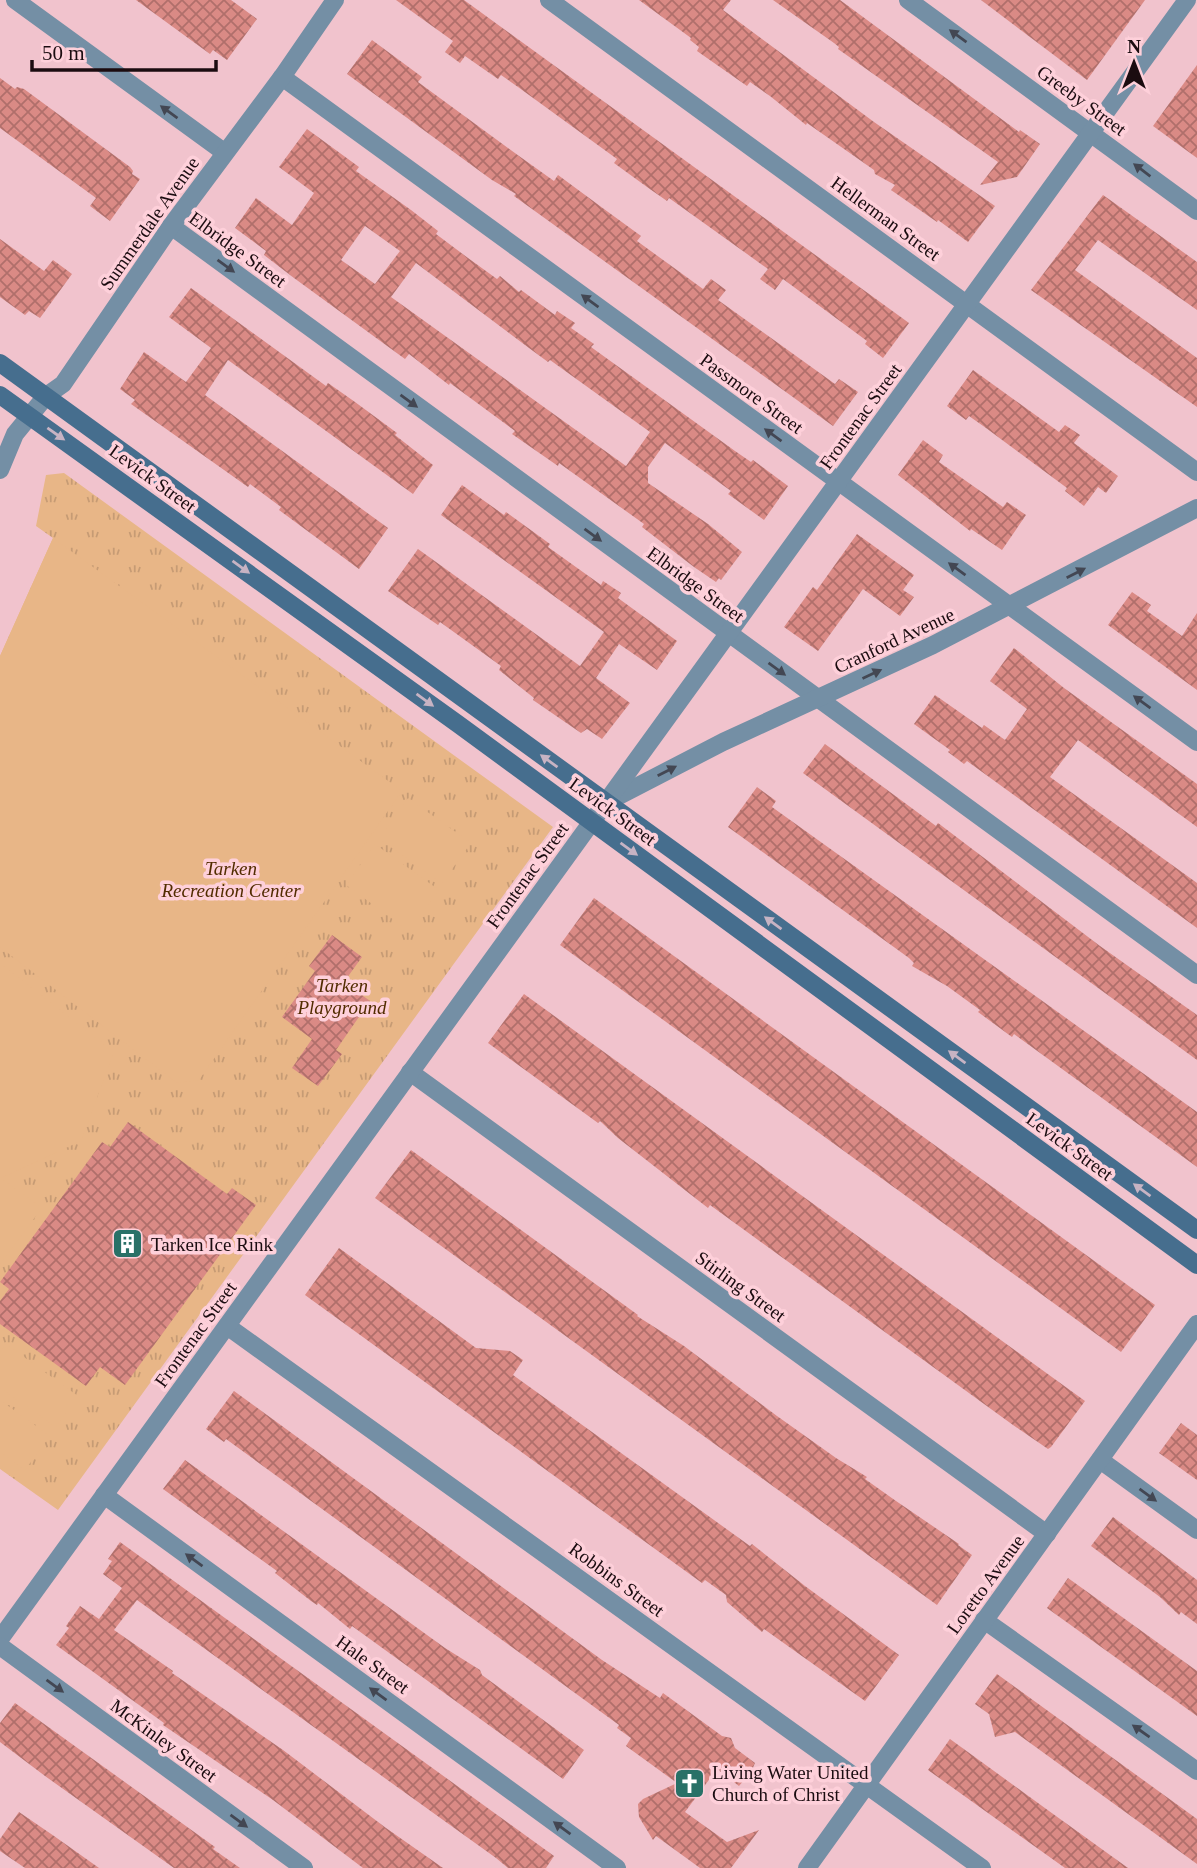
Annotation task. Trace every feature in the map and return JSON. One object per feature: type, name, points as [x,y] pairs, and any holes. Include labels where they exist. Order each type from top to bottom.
[{"type":"main road","name":"Levick Street","points":[[0,363],[1197,1230]]},
{"type":"main road","name":"Levick Street","points":[[0,395],[592,822],[1197,1265]]},
{"type":"main road","points":[[911,1055],[927,1035]]},
{"type":"street","points":[[15,0],[225,152]]},
{"type":"street","name":"Summerdale Avenue","points":[[0,470],[15,434],[46,396],[63,384],[171,226],[282,77],[335,0]]},
{"type":"street","name":"Hellerman Street","points":[[549,0],[1197,472]]},
{"type":"street","name":"Greeby Street","points":[[908,0],[1197,211]]},
{"type":"street","name":"Frontenac Street","points":[[0,1639],[1187,0]]},
{"type":"street","name":"Passmore Street","points":[[282,77],[1197,742]]},
{"type":"street","name":"Elbridge Street","points":[[171,226],[1197,975]]},
{"type":"street","name":"Cranford Avenue","points":[[606,802],[723,742],[1010,607],[1197,508]]},
{"type":"street","name":"Stirling Street","points":[[410,1072],[1047,1534]]},
{"type":"street","name":"Loretto Avenue","points":[[807,1868],[1197,1324]]},
{"type":"street","name":"Robbins Street","points":[[227,1326],[982,1868]]},
{"type":"street","points":[[1100,1460],[1197,1530]]},
{"type":"street","name":"Hale Street","points":[[104,1494],[617,1868]]},
{"type":"street","points":[[984,1620],[1197,1771]]},
{"type":"street","name":"McKinley Street","points":[[0,1646],[303,1868]]},
{"type":"green space","name":"Tarken Recreation Center","points":[[64,473],[553,827],[58,1510],[0,1469],[0,656],[53,538],[36,526],[46,475]]},
{"type":"green space","points":[[53,538],[402,791],[199,1080],[177,1083],[0,947],[0,656]]},
{"type":"green space","points":[[408,798],[471,843],[442,883],[379,839]]},
{"type":"green space","points":[[375,844],[439,890],[409,931],[346,885]]},
{"type":"green space","points":[[0,963],[114,1052],[81,1141],[1,1178],[42,1208],[0,1264]]},
{"type":"green space","points":[[6,1344],[78,1396],[56,1427],[0,1388],[0,1352]]},
{"type":"green space","points":[[0,1400],[50,1436],[25,1470],[0,1452]]},
{"type":"building","points":[[136,0],[231,0],[257,19],[227,60],[213,50],[210,54]]},
{"type":"building","points":[[396,0],[464,0],[909,323],[883,358],[865,344],[867,341],[783,279],[775,290],[760,279],[768,269],[669,198],[667,201],[647,187],[614,163],[617,159],[501,75],[498,79],[465,56],[460,63],[445,52],[453,41]]},
{"type":"building","points":[[639,0],[731,0],[723,10],[874,122],[995,206],[968,242],[891,190],[895,185],[875,174],[874,170],[807,123],[806,125],[770,96],[750,82],[747,86],[697,51],[699,47],[691,38]]},
{"type":"building","points":[[773,0],[840,0],[1019,132],[1020,130],[1040,144],[1017,177],[980,185],[998,162]]},
{"type":"building","points":[[981,0],[1145,0],[1087,80]]},
{"type":"building","points":[[372,40],[422,77],[418,82],[519,156],[554,181],[558,175],[641,236],[637,241],[703,289],[711,279],[726,290],[718,300],[835,384],[839,379],[858,392],[833,426],[347,74]]},
{"type":"building","points":[[1197,65],[1197,158],[1153,126]]},
{"type":"building","points":[[0,78],[15,89],[24,89],[130,167],[132,174],[140,179],[110,221],[90,206],[96,198],[0,128]]},
{"type":"building","points":[[307,129],[359,167],[356,171],[411,210],[438,231],[436,234],[468,258],[497,279],[500,276],[555,315],[557,311],[575,323],[571,328],[594,344],[591,347],[788,486],[764,520],[728,494],[731,491],[665,443],[648,467],[648,483],[708,524],[742,552],[721,580],[719,578],[716,582],[694,567],[642,527],[644,524],[559,463],[558,466],[512,434],[515,431],[409,354],[405,359],[264,255],[266,251],[235,228],[256,198],[292,225],[314,193],[279,167]],"holes":[[[365,226],[400,251],[375,284],[341,260]],[[416,263],[548,362],[550,360],[650,432],[626,466],[391,297]]]},
{"type":"building","points":[[1103,195],[1197,262],[1197,310],[1098,240],[1075,270],[1197,358],[1197,407],[1031,290]]},
{"type":"building","points":[[0,239],[44,271],[53,260],[72,274],[40,318],[29,311],[25,315],[0,297]]},
{"type":"building","points":[[191,288],[326,386],[328,383],[355,402],[397,433],[395,435],[433,465],[413,494],[228,360],[205,395],[388,528],[359,569],[279,510],[281,507],[250,484],[248,487],[131,404],[135,400],[120,389],[144,352],[186,382],[211,348],[169,317]]},
{"type":"building","points":[[973,370],[1059,432],[1065,425],[1080,435],[1074,443],[1118,476],[1106,493],[1098,487],[1084,506],[1065,491],[1067,488],[986,428],[969,416],[966,420],[947,406]]},
{"type":"building","points":[[923,440],[943,455],[939,462],[1003,507],[1007,502],[1026,515],[1002,550],[971,529],[970,531],[898,475]]},
{"type":"building","points":[[462,485],[504,515],[506,512],[550,544],[548,547],[601,585],[603,581],[621,593],[618,598],[677,641],[657,670],[619,644],[596,678],[630,703],[602,739],[587,729],[581,733],[533,700],[534,698],[499,670],[501,666],[440,622],[438,625],[388,591],[418,549],[580,666],[604,632],[441,515]]},
{"type":"building","points":[[857,534],[914,575],[903,590],[914,597],[900,616],[863,589],[818,651],[784,627],[813,587],[817,590]]},
{"type":"building","points":[[1132,592],[1151,605],[1147,611],[1182,636],[1197,613],[1197,690],[1108,625]]},
{"type":"building","points":[[1014,648],[1064,688],[1197,784],[1197,827],[1078,740],[1050,777],[1197,883],[1197,928],[967,761],[964,764],[948,752],[950,750],[914,724],[935,695],[982,728],[984,725],[1005,740],[1027,709],[990,681]]},
{"type":"building","points":[[825,744],[936,826],[938,823],[1100,946],[1197,1015],[1197,1060],[803,773]]},
{"type":"building","points":[[757,787],[776,801],[772,807],[1197,1112],[1197,1167],[1014,1034],[1012,1037],[947,986],[912,966],[914,963],[909,958],[728,827]]},
{"type":"building","points":[[594,898],[1155,1305],[1121,1352],[560,945]]},
{"type":"building","name":"Tarken Recreation Center","points":[[332,935],[362,957],[344,982],[370,1001],[336,1050],[342,1054],[318,1086],[292,1068],[312,1039],[282,1017],[315,971],[309,966]]},
{"type":"building","points":[[524,994],[1085,1401],[1051,1447],[1048,1449],[1013,1425],[710,1205],[708,1208],[600,1121],[598,1123],[488,1043]]},
{"type":"building","name":"Tarken Ice Rink","points":[[128,1122],[227,1194],[232,1188],[256,1205],[125,1385],[100,1367],[86,1386],[0,1324],[0,1301],[9,1289],[0,1282],[102,1142],[110,1147]]},
{"type":"building","points":[[411,1150],[637,1316],[684,1346],[972,1555],[937,1605],[375,1198]]},
{"type":"building","points":[[339,1248],[476,1348],[510,1351],[523,1360],[513,1375],[750,1546],[752,1544],[899,1655],[865,1701],[764,1629],[762,1632],[727,1602],[726,1595],[705,1580],[702,1583],[305,1295]]},
{"type":"building","points":[[234,1391],[602,1660],[660,1698],[663,1693],[722,1736],[731,1738],[735,1748],[755,1763],[751,1772],[739,1786],[717,1769],[685,1812],[727,1842],[759,1830],[731,1868],[700,1868],[656,1836],[653,1840],[639,1817],[638,1804],[677,1783],[626,1746],[631,1738],[617,1728],[619,1725],[226,1439],[224,1442],[206,1429]]},
{"type":"building","points":[[1181,1423],[1197,1435],[1197,1480],[1159,1453]]},
{"type":"building","points":[[185,1460],[445,1648],[480,1670],[482,1675],[584,1750],[563,1779],[352,1626],[350,1629],[318,1603],[317,1605],[311,1601],[275,1573],[277,1571],[163,1489]]},
{"type":"building","points":[[1113,1517],[1197,1580],[1197,1624],[1181,1612],[1179,1615],[1160,1597],[1091,1546]]},
{"type":"building","points":[[120,1542],[554,1856],[546,1868],[508,1868],[137,1600],[114,1630],[443,1868],[363,1868],[273,1800],[163,1725],[164,1723],[56,1645],[69,1628],[66,1626],[80,1606],[99,1619],[122,1588],[103,1574],[112,1561],[108,1559]]},
{"type":"building","points":[[1068,1578],[1197,1671],[1197,1716],[1047,1608]]},
{"type":"building","points":[[997,1674],[1197,1819],[1197,1864],[1015,1732],[995,1737],[989,1714],[975,1704]]},
{"type":"building","points":[[15,1703],[215,1847],[213,1849],[240,1868],[174,1868],[45,1776],[0,1742],[0,1723]]},
{"type":"building","points":[[950,1739],[1128,1868],[1065,1868],[928,1770]]},
{"type":"building","points":[[19,1812],[99,1868],[25,1868],[0,1851],[0,1839]]},
{"type":"place","name":"Tarken Ice Rink","points":[[128,1244]]},
{"type":"place","name":"Living Water United Church of Christ","points":[[689,1783]]},
{"type":"park label","name":"Tarken Playground","points":[[342,996]]}]
